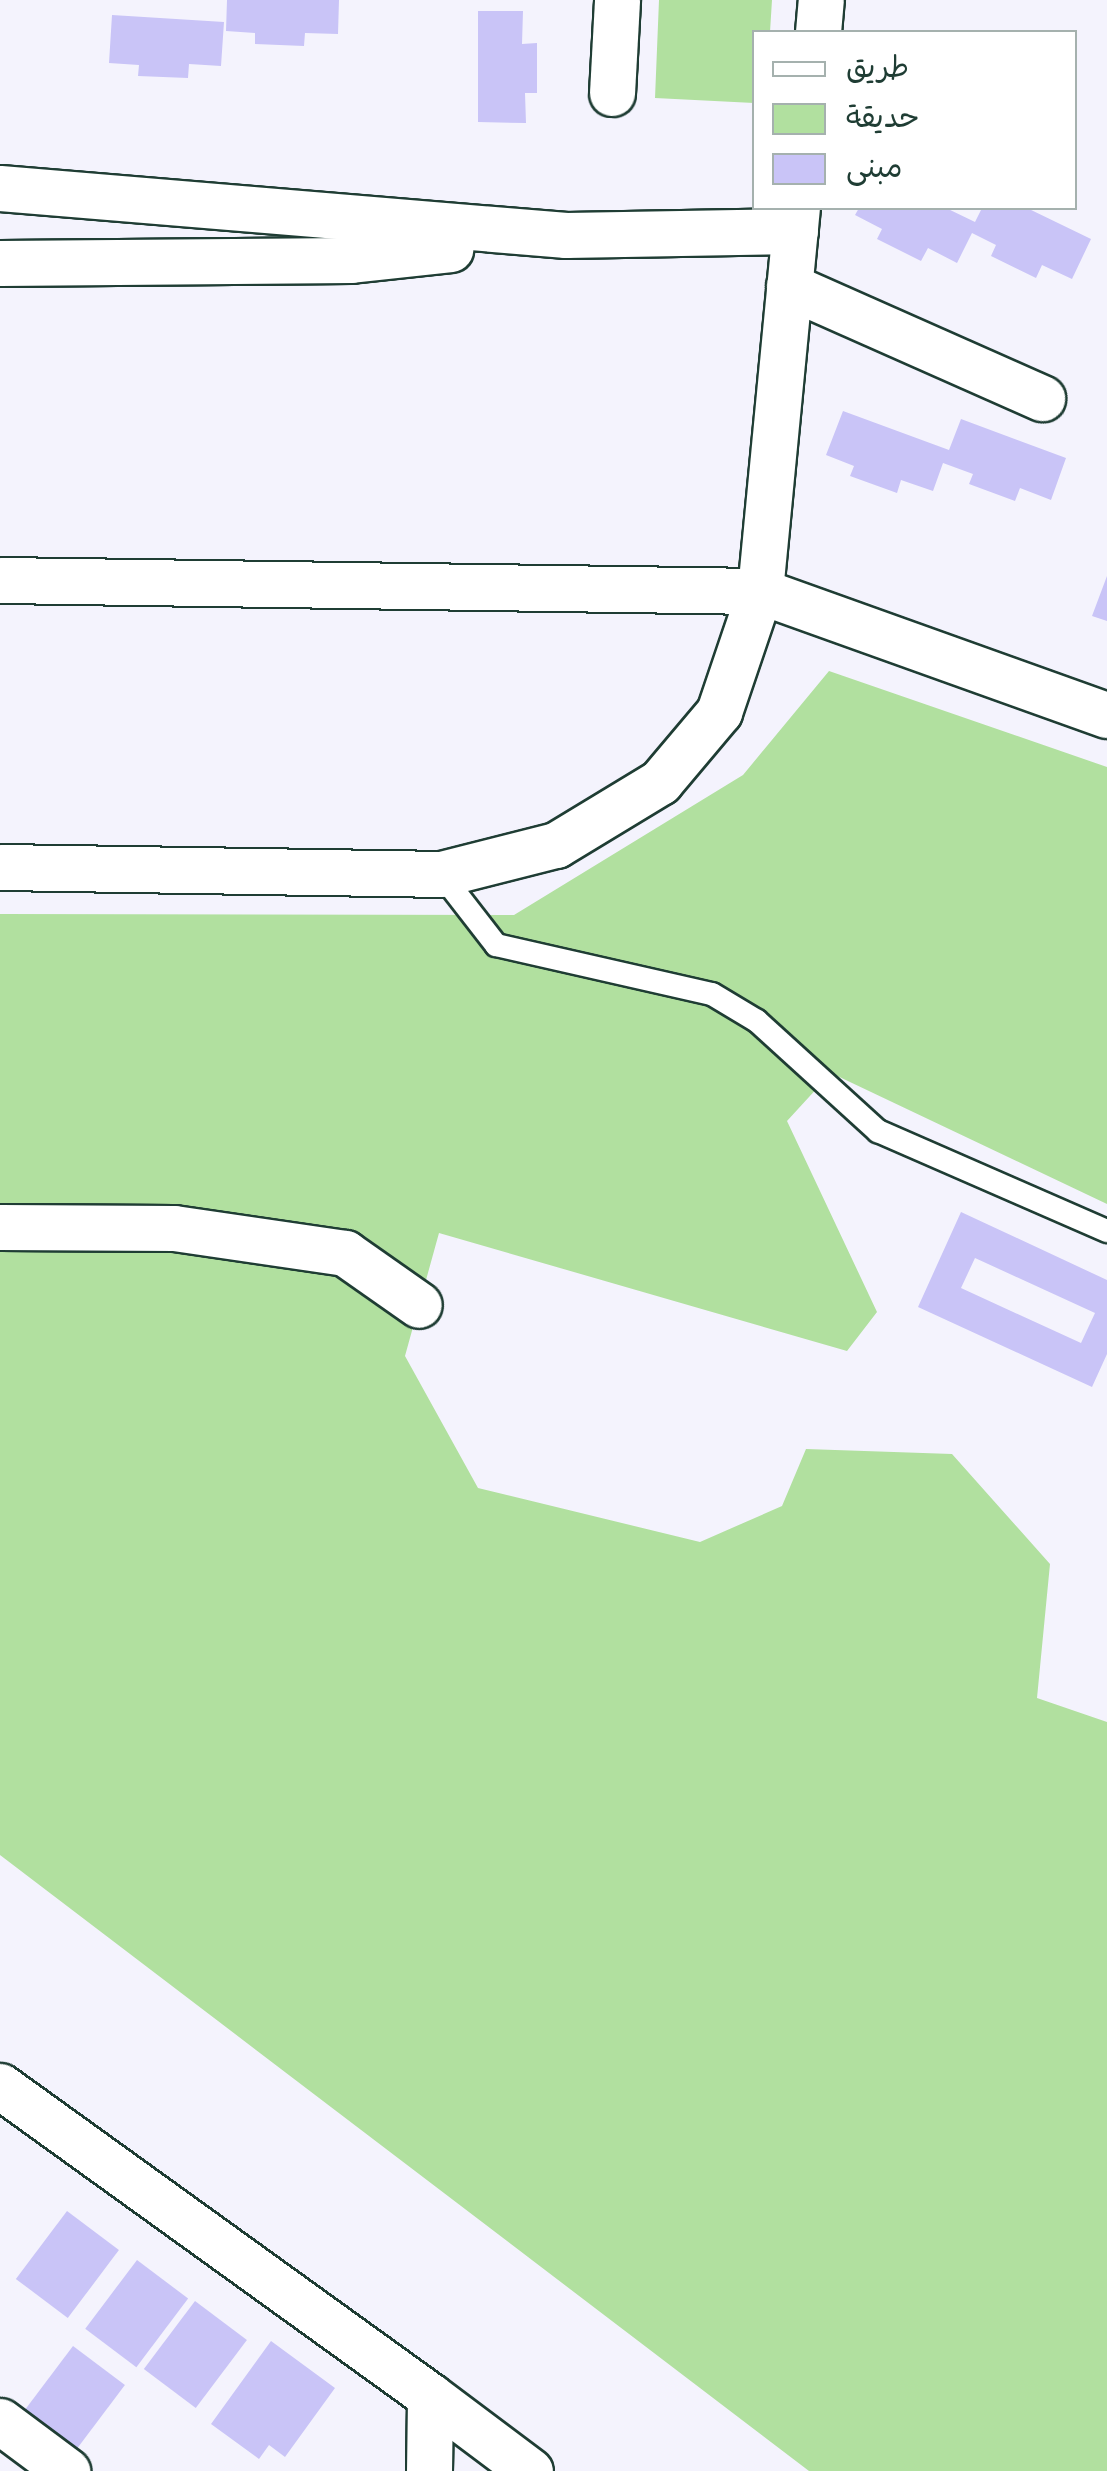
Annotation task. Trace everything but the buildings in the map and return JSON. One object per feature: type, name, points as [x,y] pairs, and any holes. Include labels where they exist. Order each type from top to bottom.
[{"type":"street","points":[[612,93],[617,0]]},
{"type":"street","points":[[818,30],[822,0]]},
{"type":"street","points":[[0,188],[566,235]]},
{"type":"street","points":[[0,263],[350,260],[566,235],[796,219],[760,591],[719,712],[660,782],[556,845],[442,874],[0,866]]},
{"type":"street","points":[[790,286],[1042,398]]},
{"type":"street","points":[[0,580],[760,591],[1107,715]]},
{"type":"street","points":[[0,1227],[174,1228],[344,1253],[419,1304]]},
{"type":"street","points":[[0,2086],[530,2471]]},
{"type":"street","points":[[429,2471],[430,2396]]},
{"type":"street","points":[[0,2421],[67,2471]]},
{"type":"lane","points":[[442,874],[496,945],[712,994],[757,1020],[878,1131],[1107,1231]]},
{"type":"green space","points":[[659,0],[772,0],[770,30],[752,30],[752,103],[655,98]]},
{"type":"green space","points":[[829,671],[1107,767],[1107,1204],[831,1073],[787,1121],[877,1312],[847,1351],[439,1233],[405,1356],[478,1488],[700,1542],[782,1506],[806,1449],[952,1454],[1050,1564],[1037,1698],[1107,1722],[1107,2471],[809,2471],[0,1855],[0,914],[514,915],[743,775]]}]
